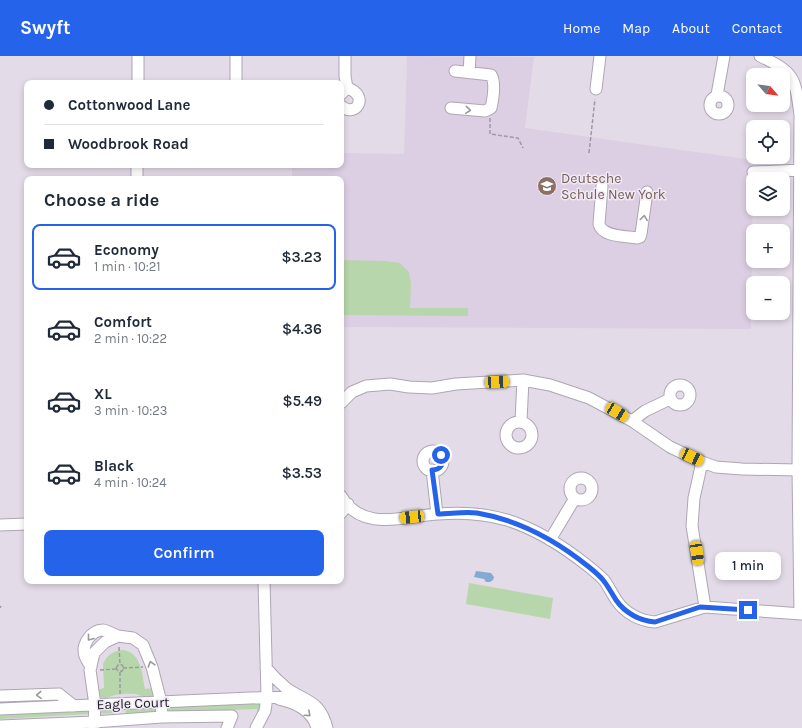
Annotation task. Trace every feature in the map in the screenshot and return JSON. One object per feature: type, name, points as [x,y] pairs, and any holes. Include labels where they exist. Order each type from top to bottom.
[{"type":"street","points":[[138,56],[138,80]]},
{"type":"street","points":[[236,56],[236,80]]},
{"type":"street","points":[[344,108],[352,110],[357,107],[360,101],[359,96],[353,90],[344,91],[345,56]]},
{"type":"street","points":[[469,72],[470,56]]},
{"type":"street","points":[[596,89],[600,56]]},
{"type":"street","points":[[717,95],[724,56]]},
{"type":"street","points":[[344,505],[368,518],[381,520],[438,514],[476,513],[506,520],[522,526],[550,540],[588,567],[603,580],[625,611],[647,621],[655,622],[705,607],[801,614],[798,470],[800,381],[799,88],[784,69],[760,56]]},
{"type":"street","points":[[451,108],[485,111],[491,108],[493,79],[491,75],[454,71]]},
{"type":"street","points":[[753,172],[800,170]]},
{"type":"street","points":[[602,186],[600,228],[606,233],[637,238],[640,237],[641,234],[647,192]]},
{"type":"street","points":[[344,398],[352,392],[366,386],[390,384],[432,388],[456,384],[523,380],[572,391],[632,421],[670,447],[716,467],[798,470]]},
{"type":"street","points":[[521,422],[523,380]]},
{"type":"street","points":[[632,421],[645,411],[670,399]]},
{"type":"street","points":[[702,462],[694,498],[692,526],[705,607]]},
{"type":"street","points":[[432,470],[438,514]]},
{"type":"street","points":[[550,540],[575,498]]},
{"type":"street","points":[[0,525],[24,524]]},
{"type":"street","points":[[256,728],[265,711],[267,696],[264,584]]},
{"type":"street","points":[[94,725],[95,705],[91,669],[94,654],[105,642],[118,636],[133,638],[143,645],[152,667],[161,702],[162,718]]},
{"type":"street","name":"Eagle Court","points":[[266,668],[281,683],[298,696]]},
{"type":"street","points":[[0,696],[59,694],[74,706]]},
{"type":"street","name":"Eagle Court","points":[[267,696],[287,701],[300,707],[312,717],[317,728]]},
{"type":"street","name":"Eagle Court","points":[[0,709],[267,696],[298,696],[310,700],[318,708],[327,728]]},
{"type":"street","points":[[0,726],[94,725],[162,718],[232,716],[227,728]]},
{"type":"path","points":[[589,153],[596,89]]},
{"type":"path","points":[[491,108],[490,134],[518,138],[523,148]]},
{"type":"path","points":[[118,636],[120,665],[123,668],[152,667]]},
{"type":"path","points":[[116,669],[120,665]]},
{"type":"path","points":[[120,704],[120,672],[123,668]]},
{"type":"path","points":[[91,669],[116,669],[120,672]]},
{"type":"shaded area","name":"Deutsche Schule New York","points":[[407,56],[534,57],[525,128],[746,159],[746,164],[753,164],[753,172],[746,172],[746,216],[752,216],[752,224],[746,224],[746,268],[752,268],[752,276],[746,276],[746,320],[751,320],[751,329],[344,327],[344,176],[292,176],[292,168],[344,168],[344,153],[404,154]]},
{"type":"green space","points":[[344,260],[385,261],[400,263],[409,272],[411,284],[410,308],[468,308],[468,316],[344,315]]},
{"type":"green space","points":[[469,583],[553,598],[550,619],[466,604]]},
{"type":"green space","points":[[124,650],[130,652],[138,660],[142,671],[145,689],[153,688],[154,693],[151,698],[146,698],[135,694],[115,695],[105,699],[99,697],[97,690],[104,688],[103,664],[114,652]]},
{"type":"green space","points":[[258,702],[263,704],[258,716],[257,709],[128,714],[125,712],[128,708]]},
{"type":"green space","points":[[86,709],[88,714],[0,719],[0,714]]},
{"type":"green space","points":[[100,709],[115,709],[117,713],[98,714]]},
{"type":"water","points":[[476,571],[491,573],[494,577],[493,580],[486,582],[484,579],[474,577]]},
{"type":"place","name":"Deutsche Schule New York","points":[[547,186]]},
{"type":"route","points":[[441,455],[443,458],[441,467],[432,470],[438,514],[476,513],[506,520],[542,535],[568,552],[603,580],[625,611],[647,621],[655,622],[700,607],[748,610]]}]
